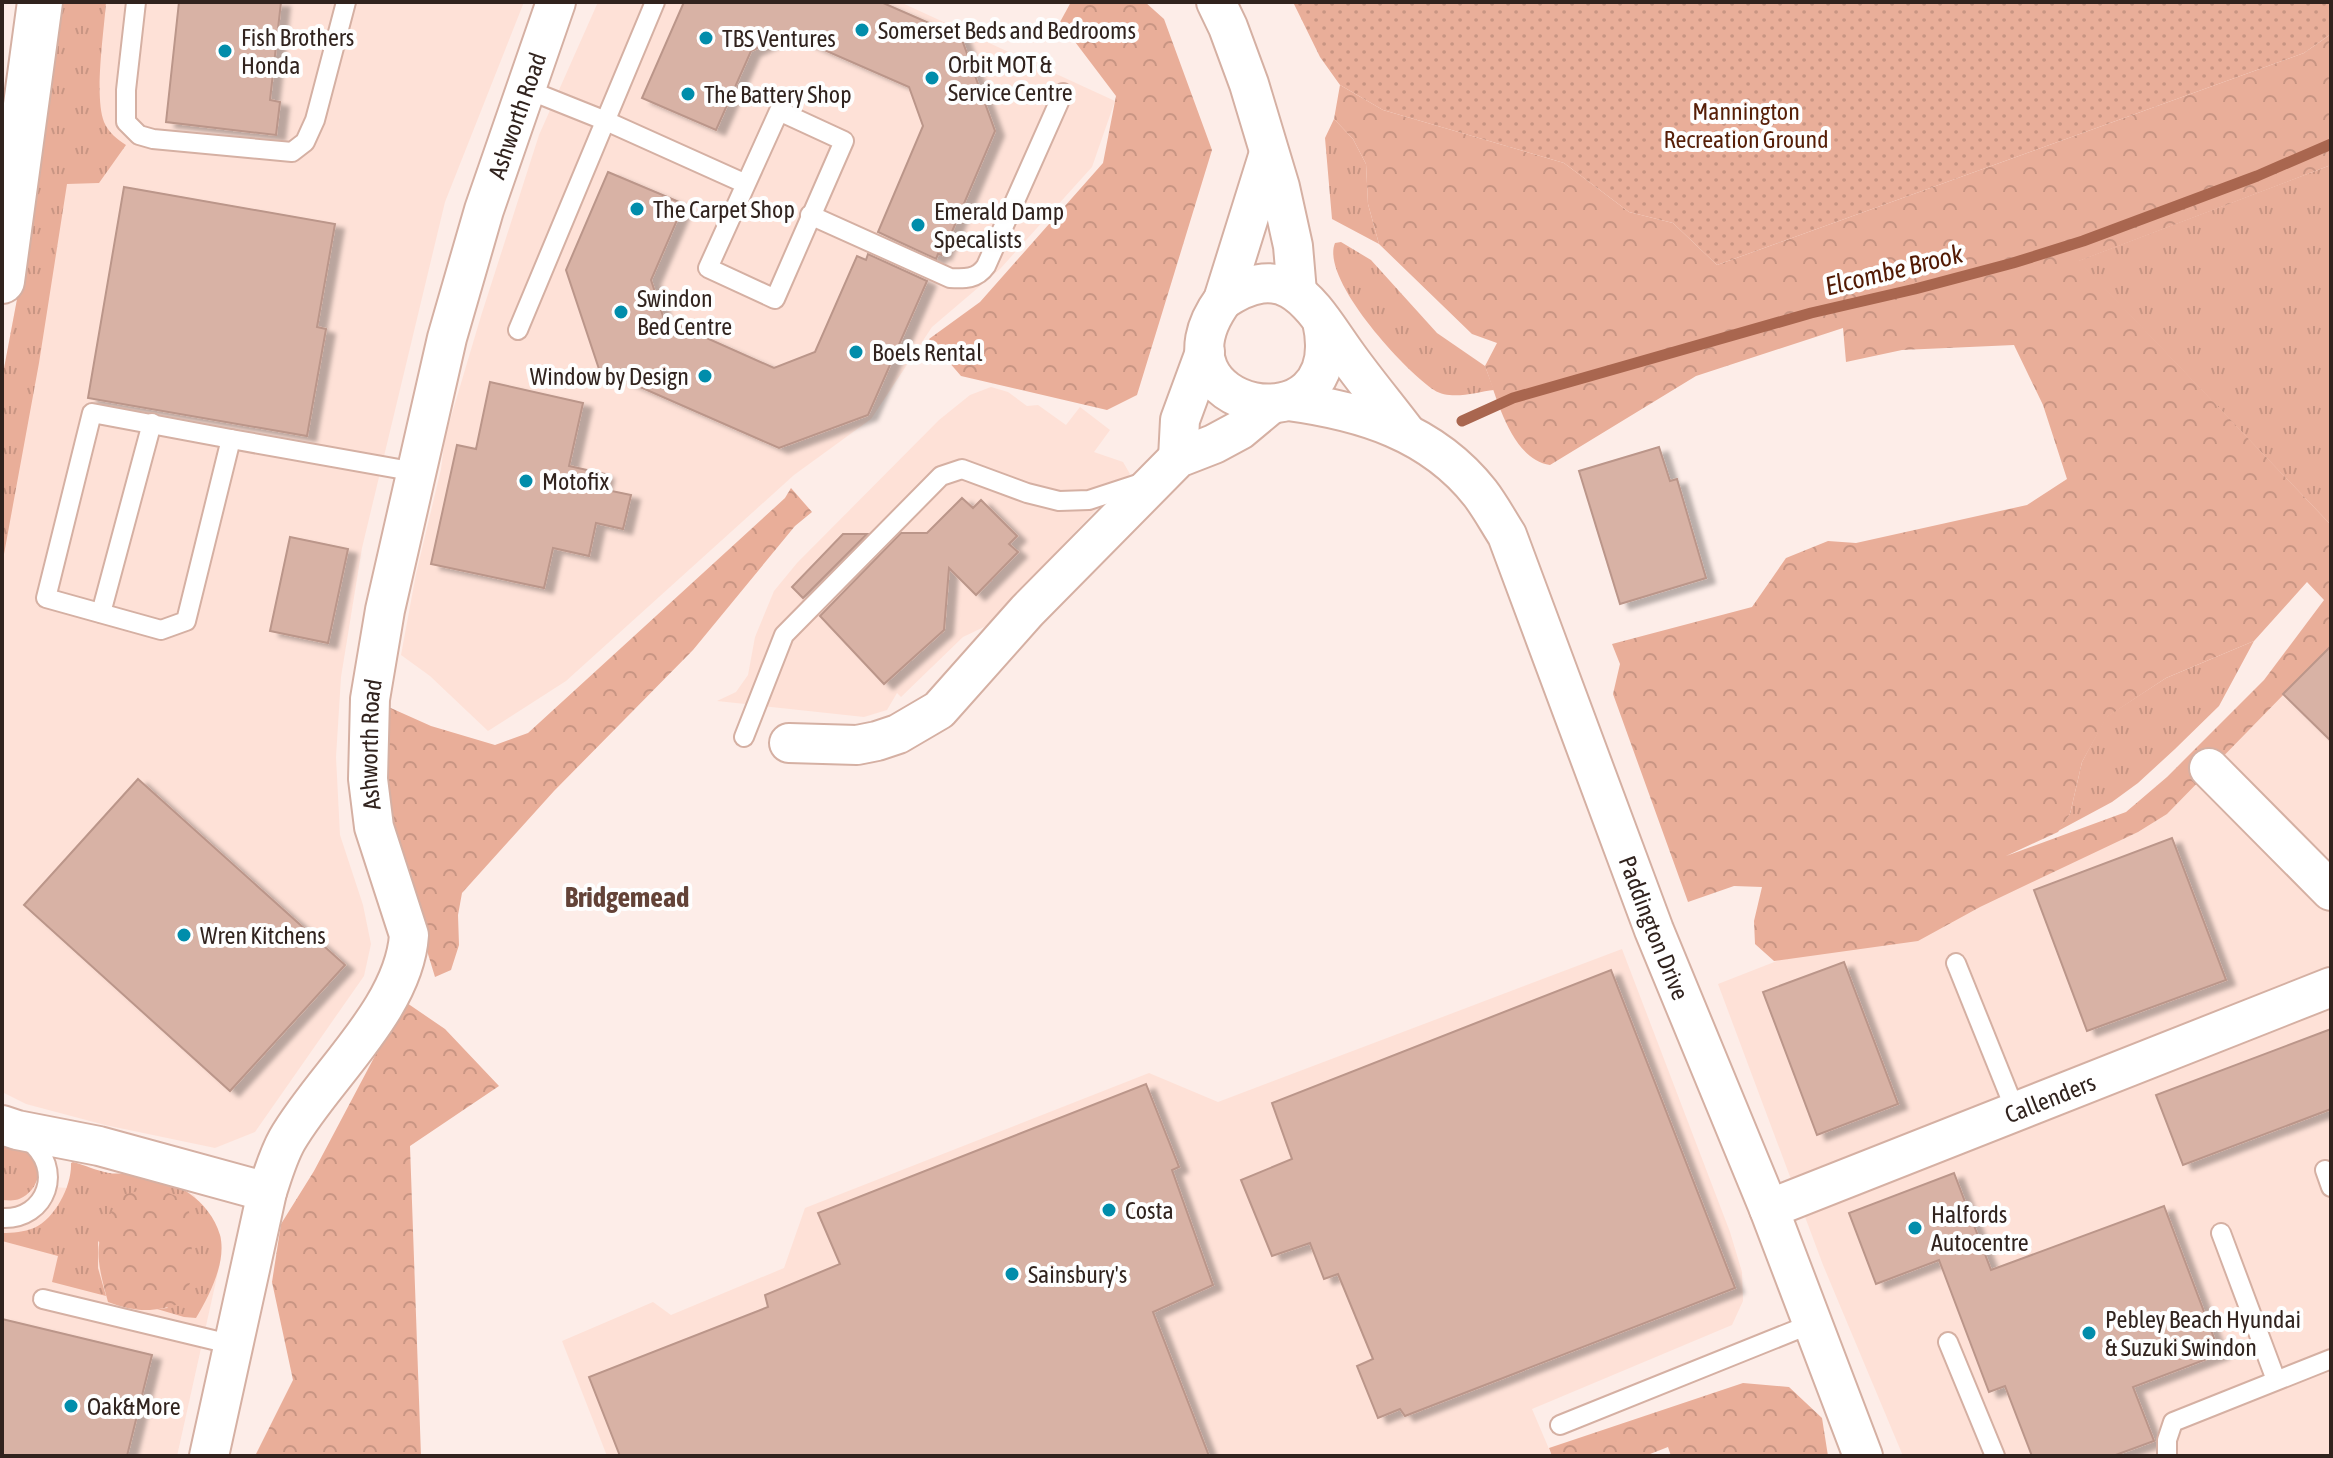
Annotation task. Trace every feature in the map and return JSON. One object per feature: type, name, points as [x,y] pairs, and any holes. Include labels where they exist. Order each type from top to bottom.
[{"type":"main road","points":[[2,281],[40,2]]},
{"type":"street","name":"Ashworth Road","points":[[209,1456],[267,1192],[287,1140],[382,1008],[408,954],[409,935],[374,827],[368,779],[368,722],[385,610],[447,338],[484,210],[556,2]]},
{"type":"street","points":[[1168,468],[1180,420],[1205,352],[1205,334],[1211,316],[1223,300],[1239,289],[1258,283],[1278,284],[1297,292],[1288,217],[1249,84],[1216,2]]},
{"type":"street","points":[[1223,300],[1269,153]]},
{"type":"street","name":"Paddington Drive","points":[[1297,292],[1312,305],[1405,431]]},
{"type":"street","points":[[789,743],[844,745],[877,741],[898,734],[939,710],[1027,611],[1168,468],[1240,430],[1279,403],[1304,392],[1317,378],[1325,360],[1327,340],[1322,321]]},
{"type":"street","name":"Paddington Drive","points":[[1205,352],[1210,370],[1220,385],[1235,397],[1252,404],[1279,403],[1345,411],[1405,431],[1451,462],[1480,493],[1507,535],[1654,930],[1769,1209],[1863,1456]]},
{"type":"street","points":[[2209,768],[2331,891]]},
{"type":"street","name":"Callenders","points":[[1769,1209],[2331,987]]},
{"type":"street","points":[[9,1128],[99,1146],[267,1192]]},
{"type":"lane","points":[[136,2],[126,122],[139,135],[153,139],[292,152],[305,142],[315,120],[346,2]]},
{"type":"lane","points":[[518,330],[655,2]]},
{"type":"lane","points":[[526,89],[746,184]]},
{"type":"lane","points":[[810,215],[950,278],[966,279],[980,274],[1063,93]]},
{"type":"lane","points":[[779,111],[844,141],[775,299],[708,268],[746,184],[779,111]]},
{"type":"lane","points":[[231,439],[186,621],[161,630],[46,598],[92,413],[416,472]]},
{"type":"lane","points":[[101,613],[152,423]]},
{"type":"lane","points":[[744,737],[784,635],[941,476],[962,469],[1027,493],[1059,501],[1089,500],[1168,468]]},
{"type":"lane","points":[[1956,963],[2016,1112]]},
{"type":"lane","points":[[2,1218],[20,1216],[29,1211],[43,1195],[48,1183],[49,1170],[41,1149],[9,1128]]},
{"type":"lane","points":[[2221,1233],[2276,1380]]},
{"type":"lane","points":[[43,1299],[234,1345]]},
{"type":"lane","points":[[1560,1425],[1811,1324]]},
{"type":"lane","points":[[1948,1342],[1995,1456]]},
{"type":"lane","points":[[2167,1456],[2167,1440],[2173,1422],[2331,1359]]},
{"type":"shaded area","points":[[60,2],[524,2],[445,202],[362,548],[341,677],[336,757],[340,835],[363,905],[371,944],[364,976],[255,1132],[215,1148],[105,1125],[26,1104],[2,1092],[2,379],[21,278]]},
{"type":"shaded area","points":[[598,2],[900,2],[1115,101],[1092,167],[1000,269],[932,327],[871,419],[794,475],[566,681],[488,731],[430,676],[401,655],[441,469],[445,437],[481,316],[539,135]]},
{"type":"shaded area","points":[[991,387],[1008,392],[1027,406],[1038,405],[1066,425],[1080,407],[1110,430],[1094,452],[1123,462],[1130,474],[986,626],[963,637],[901,697],[897,693],[887,710],[864,717],[717,701],[736,692],[748,675],[755,637],[774,591],[797,563],[939,420],[970,395]]},
{"type":"shaded area","points":[[2331,621],[2331,1456],[1903,1456],[1823,1265],[1718,984],[2119,827]]},
{"type":"shaded area","points":[[1622,949],[1730,1232],[1742,1272],[1743,1301],[1732,1325],[1532,1409],[1552,1456],[607,1456],[562,1341],[653,1302],[671,1315],[784,1268],[805,1208],[1149,1073],[1218,1102]]},
{"type":"shaded area","points":[[140,1173],[194,1195],[221,1237],[220,1263],[177,1456],[2,1456],[2,1177],[67,1188]]},
{"type":"green space","points":[[60,2],[106,2],[101,111],[108,129],[126,145],[99,183],[67,184],[39,363],[2,565],[2,379],[21,278]]},
{"type":"green space","points":[[1071,2],[1145,2],[1164,19],[1212,150],[1137,395],[1107,410],[961,376],[929,339],[980,302],[1103,163],[1116,96],[1060,22]]},
{"type":"green space","name":"Mannington Recreation Ground","points":[[1293,2],[2331,2],[2331,34],[2304,53],[1717,265],[1673,223],[1629,212],[1564,163],[1383,110],[1340,85],[1320,57]]},
{"type":"green space","points":[[2331,34],[2331,165],[2079,261],[2331,525],[2331,646],[2167,814],[2138,832],[1980,907],[1918,941],[1774,961],[1755,944],[1754,921],[1762,887],[1734,886],[1688,902],[1613,694],[1620,664],[1612,644],[1752,607],[1786,558],[1828,541],[1856,543],[2027,505],[2067,479],[2043,405],[2014,345],[1902,350],[1846,362],[1843,328],[1696,376],[1550,465],[1537,460],[1525,452],[1507,425],[1485,366],[1497,343],[1472,334],[1379,244],[1368,204],[1366,164],[1353,139],[1334,119],[1340,85],[1383,110],[1564,163],[1629,212],[1673,223],[1717,265],[2304,53]],"holes":[[[2307,582],[2324,600],[2264,680],[2167,777],[2126,812],[2006,856],[2058,832],[2070,814],[2082,762],[2107,717],[2166,678],[2254,641]]]},
{"type":"green space","points":[[1334,119],[1353,139],[1366,164],[1368,204],[1379,244],[1332,219],[1325,138]]},
{"type":"green space","points":[[2331,165],[2331,525],[2078,261]]},
{"type":"green space","points":[[1341,242],[1371,260],[1437,333],[1485,366],[1494,390],[1456,395],[1441,393],[1404,364],[1368,323],[1340,278],[1334,259],[1335,243]]},
{"type":"green space","points":[[791,488],[812,512],[795,526],[693,650],[554,791],[462,893],[458,915],[459,945],[451,970],[435,977],[396,849],[379,779],[384,705],[431,726],[495,745],[528,733],[785,498]]},
{"type":"green space","points":[[2254,641],[2219,706],[2175,749],[2112,802],[2058,831],[2070,814],[2082,762],[2106,717],[2166,678]]},
{"type":"green space","points":[[404,1001],[445,1029],[499,1086],[410,1146],[421,1456],[255,1456],[293,1380],[272,1282],[281,1224],[314,1171]]},
{"type":"green space","points":[[2,1141],[29,1154],[38,1166],[35,1185],[26,1195],[15,1200],[2,1200]]},
{"type":"green space","points":[[73,1162],[109,1173],[136,1173],[165,1180],[189,1193],[208,1211],[220,1235],[221,1256],[211,1289],[196,1318],[157,1309],[168,1308],[98,1241],[98,1268],[106,1296],[52,1282],[58,1256],[2,1241],[2,1233],[30,1229],[49,1217],[66,1191]]},
{"type":"green space","points":[[154,1187],[178,1197],[189,1210],[192,1252],[190,1283],[181,1303],[153,1310],[127,1308],[108,1302],[100,1270],[101,1235],[122,1195]]},
{"type":"green space","points":[[1743,1383],[1789,1387],[1822,1418],[1828,1456],[1671,1456],[1668,1447],[1645,1456],[1552,1456],[1549,1448]]},
{"type":"building","name":"Fish Brothers Honda","points":[[179,2],[281,2],[270,100],[280,102],[276,135],[166,122]]},
{"type":"building","points":[[684,2],[881,2],[961,37],[995,131],[942,255],[938,254],[936,259],[878,232],[923,126],[909,87],[788,34],[751,51],[716,130],[642,98]]},
{"type":"building","points":[[608,172],[684,204],[651,280],[664,319],[774,368],[815,352],[857,256],[866,260],[868,254],[927,281],[868,415],[779,448],[599,369],[566,270]]},
{"type":"building","points":[[124,187],[335,224],[317,327],[326,329],[307,436],[88,398]]},
{"type":"building","name":"Motofix","points":[[490,382],[583,403],[569,466],[605,474],[602,489],[631,495],[623,529],[596,523],[589,556],[553,548],[544,588],[431,564],[457,445],[476,449]]},
{"type":"building","points":[[1659,447],[1670,481],[1677,479],[1706,578],[1620,604],[1579,471]]},
{"type":"building","points":[[962,498],[973,508],[981,500],[1017,536],[1009,544],[1018,552],[976,595],[949,568],[944,630],[884,684],[820,616],[901,533],[927,533]]},
{"type":"building","points":[[843,534],[867,534],[803,598],[792,587]]},
{"type":"building","points":[[290,537],[348,549],[328,643],[270,631]]},
{"type":"building","points":[[2331,646],[2331,741],[2283,694]]},
{"type":"building","name":"Wren Kitchens","points":[[138,779],[345,965],[230,1091],[24,905]]},
{"type":"building","points":[[2172,838],[2226,980],[2087,1031],[2034,890]]},
{"type":"building","points":[[1844,962],[1898,1104],[1817,1135],[1763,992]]},
{"type":"building","points":[[1611,970],[1735,1288],[1405,1416],[1400,1409],[1378,1418],[1357,1366],[1373,1359],[1338,1274],[1324,1279],[1310,1243],[1272,1256],[1241,1180],[1292,1159],[1272,1103]]},
{"type":"building","points":[[2331,1029],[2331,1109],[2183,1165],[2156,1095]]},
{"type":"building","name":"Sainsbury's","points":[[1146,1084],[1179,1167],[1172,1170],[1213,1285],[1153,1312],[1209,1456],[620,1456],[589,1377],[768,1307],[765,1295],[840,1264],[818,1213]]},
{"type":"building","name":"Pebley Beach Hyundai & Suzuki Swindon","points":[[1954,1173],[1991,1270],[2164,1206],[2220,1354],[2133,1387],[2154,1441],[2113,1456],[2032,1456],[2005,1386],[1989,1392],[1939,1260],[1876,1284],[1849,1213]]},
{"type":"building","name":"Oak&More","points":[[2,1319],[152,1355],[127,1456],[2,1456]]},
{"type":"waterway","name":"Elcombe Brook","points":[[1462,421],[1513,398],[1811,313],[1915,289],[2083,241],[2257,176],[2331,144]]},
{"type":"place","name":"Somerset Beds and Bedrooms","points":[[862,30]]},
{"type":"place","name":"TBS Ventures","points":[[706,38]]},
{"type":"place","name":"Fish Brothers Honda","points":[[225,51]]},
{"type":"place","name":"Orbit MOT & Service Centre","points":[[932,78]]},
{"type":"place","name":"The Battery Shop","points":[[688,94]]},
{"type":"place","name":"The Carpet Shop","points":[[637,209]]},
{"type":"place","name":"Emerald Damp Specalists","points":[[918,225]]},
{"type":"place","name":"Swindon Bed Centre","points":[[621,312]]},
{"type":"place","name":"Boels Rental","points":[[856,352]]},
{"type":"place","name":"Window by Design","points":[[705,376]]},
{"type":"place","name":"Motofix","points":[[526,481]]},
{"type":"place","name":"Wren Kitchens","points":[[184,935]]},
{"type":"place","name":"Costa","points":[[1109,1210]]},
{"type":"place","name":"Halfords Autocentre","points":[[1915,1228]]},
{"type":"place","name":"Sainsbury's","points":[[1012,1274]]},
{"type":"place","name":"Pebley Beach Hyundai & Suzuki Swindon","points":[[2089,1333]]},
{"type":"place","name":"Oak&More","points":[[71,1406]]},
{"type":"district","name":"Bridgemead","points":[[627,897]]}]
